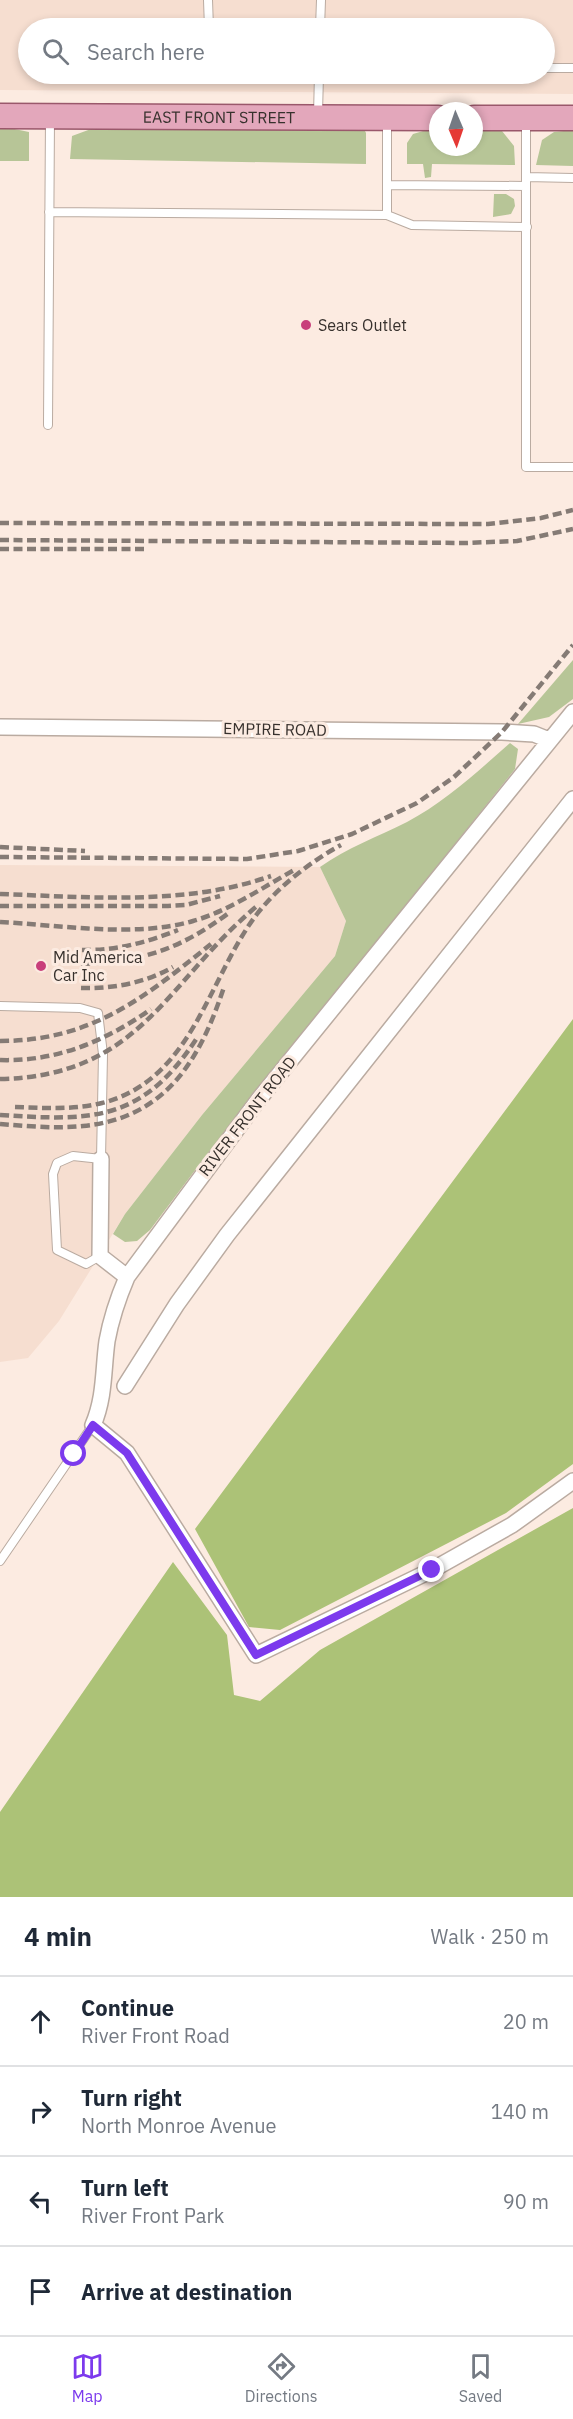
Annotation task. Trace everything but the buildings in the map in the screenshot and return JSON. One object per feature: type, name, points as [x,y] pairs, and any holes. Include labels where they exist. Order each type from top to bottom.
[{"type":"main road","name":"EAST FRONT STREET","points":[[0,116],[429,118]]},
{"type":"main road","points":[[483,118],[573,118]]},
{"type":"street","name":"RIVER FRONT ROAD","points":[[93,1425],[99,1409],[114,1308],[127,1277],[259,1099],[573,712]]},
{"type":"street","name":"EMPIRE ROAD","points":[[0,727],[502,732],[534,734],[549,740]]},
{"type":"street","points":[[124,1386],[177,1304],[227,1235],[324,1109],[573,799]]},
{"type":"street","points":[[101,1160],[100,1256],[127,1277]]},
{"type":"street","points":[[93,1425],[127,1453],[256,1655],[432,1570],[512,1525],[573,1481]]},
{"type":"lane","points":[[208,0],[209,18]]},
{"type":"lane","points":[[320,18],[321,0]]},
{"type":"lane","points":[[555,68],[573,68]]},
{"type":"lane","points":[[318,117],[319,84]]},
{"type":"lane","points":[[48,425],[50,116]]},
{"type":"lane","points":[[387,118],[387,215]]},
{"type":"lane","points":[[526,118],[526,467],[573,467]]},
{"type":"lane","points":[[387,184],[526,182],[573,178]]},
{"type":"lane","points":[[49,212],[387,215],[412,225],[527,227]]},
{"type":"lane","points":[[0,1006],[80,1008],[98,1013],[103,1054],[101,1160],[73,1156],[57,1163],[53,1174],[57,1250],[86,1264],[100,1256]]},
{"type":"lane","name":"RIVER FRONT ROAD","points":[[0,1561],[93,1425]]},
{"type":"shaded area","points":[[0,0],[573,0],[573,94],[0,90]]},
{"type":"shaded area","points":[[0,865],[320,867],[346,921],[335,956],[202,1115],[125,1214],[59,1321],[28,1358],[0,1362]]},
{"type":"green space","points":[[0,126],[29,132],[29,161],[0,161]]},
{"type":"green space","points":[[112,127],[364,129],[366,164],[70,159],[72,136],[91,129]]},
{"type":"green space","points":[[429,129],[429,156],[483,156],[483,130],[502,131],[514,146],[515,165],[432,164],[431,177],[425,178],[423,164],[407,164],[407,143],[413,134]]},
{"type":"green space","points":[[573,130],[573,166],[536,165],[542,140],[554,132]]},
{"type":"green space","points":[[494,194],[506,194],[514,199],[515,206],[511,214],[493,217]]},
{"type":"green space","points":[[573,660],[573,699],[549,717],[518,724]]},
{"type":"green space","points":[[510,743],[518,749],[515,769],[208,1153],[150,1230],[137,1241],[125,1242],[113,1234],[125,1214],[202,1115],[335,956],[346,921],[320,867],[351,848],[421,814],[460,786]]},
{"type":"green space","points":[[573,1019],[573,1464],[506,1513],[280,1630],[249,1627],[195,1529]]},
{"type":"green space","points":[[573,1508],[573,1897],[0,1897],[0,1812],[173,1562],[227,1635],[234,1695],[260,1701],[320,1650]]},
{"type":"railway","points":[[0,523],[488,524],[541,518],[573,510]]},
{"type":"railway","points":[[0,540],[465,543],[517,541],[573,529]]},
{"type":"railway","points":[[0,549],[144,549]]},
{"type":"railway","points":[[0,857],[247,859],[298,851],[352,834],[417,803],[454,777],[502,732],[573,645]]},
{"type":"railway","points":[[15,1107],[70,1108],[102,1103],[133,1091],[158,1073],[178,1050],[195,1024],[240,940],[257,914],[296,875],[341,845]]},
{"type":"railway","points":[[0,847],[85,851]]},
{"type":"railway","points":[[0,922],[122,930],[171,926],[220,911],[296,869]]},
{"type":"railway","points":[[0,894],[102,898],[171,896],[239,886],[271,876]]},
{"type":"railway","points":[[0,906],[168,906],[186,905],[220,896]]},
{"type":"railway","points":[[0,1079],[48,1074],[87,1061],[119,1043],[147,1020],[226,935],[257,906]]},
{"type":"railway","points":[[81,964],[123,960],[160,951],[195,935],[230,912]]},
{"type":"railway","points":[[82,950],[131,945],[178,930]]},
{"type":"railway","points":[[0,1041],[32,1039],[89,1025],[139,998],[211,944]]},
{"type":"railway","points":[[81,988],[128,984],[173,967]]},
{"type":"railway","points":[[0,1124],[73,1127],[112,1121],[137,1111],[158,1098],[176,1081],[191,1061],[204,1038],[224,987]]},
{"type":"railway","points":[[0,1060],[41,1057],[80,1047],[116,1031],[151,1009]]},
{"type":"railway","points":[[0,1115],[62,1117],[113,1110],[135,1101],[156,1086],[177,1066],[197,1038]]},
{"type":"place","name":"Sears Outlet","points":[[306,325]]},
{"type":"place","name":"Mid America Car Inc","points":[[41,966]]},
{"type":"route","points":[[74,1454],[93,1425],[110,1436],[127,1453],[256,1655],[432,1570]]}]
